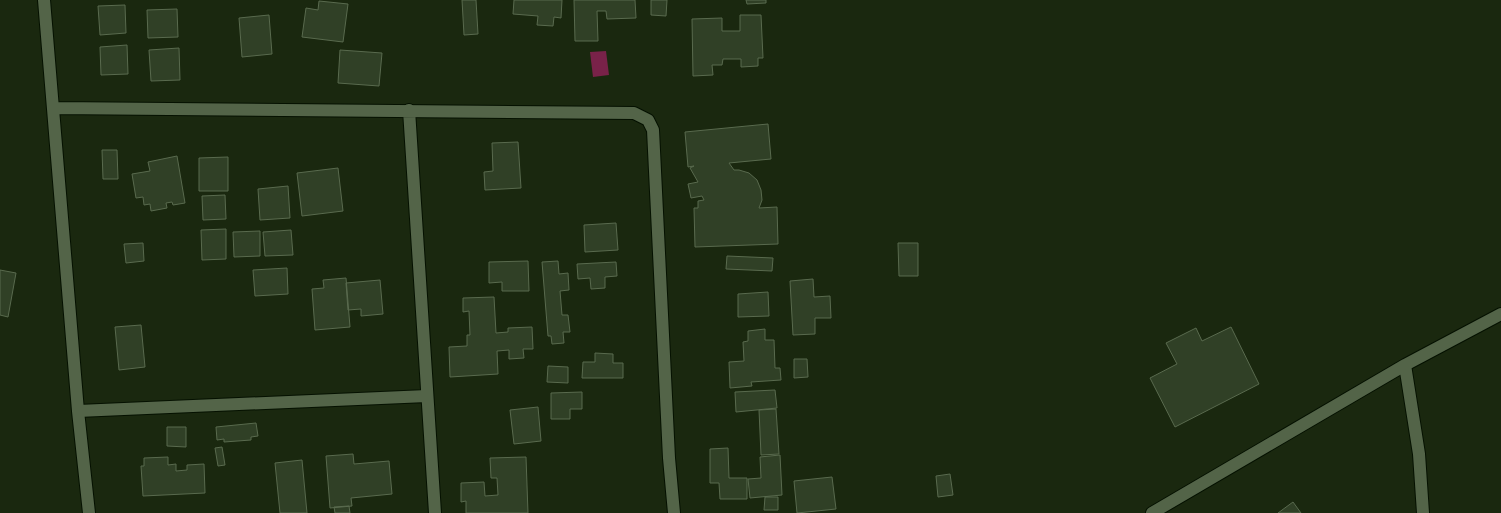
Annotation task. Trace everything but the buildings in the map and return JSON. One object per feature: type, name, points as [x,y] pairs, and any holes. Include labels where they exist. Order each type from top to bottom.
[{"type":"street","points":[[44,0],[78,411],[89,513]]},
{"type":"street","points":[[54,108],[634,113],[648,120],[653,130],[669,458],[674,513]]},
{"type":"street","points":[[409,110],[435,513]]},
{"type":"street","points":[[1152,513],[1405,365],[1501,314]]},
{"type":"street","points":[[1405,365],[1418,454],[1423,513]]},
{"type":"street","points":[[78,411],[427,396]]},
{"type":"shaded area","points":[[606,51],[609,75],[593,77],[590,52]]}]
